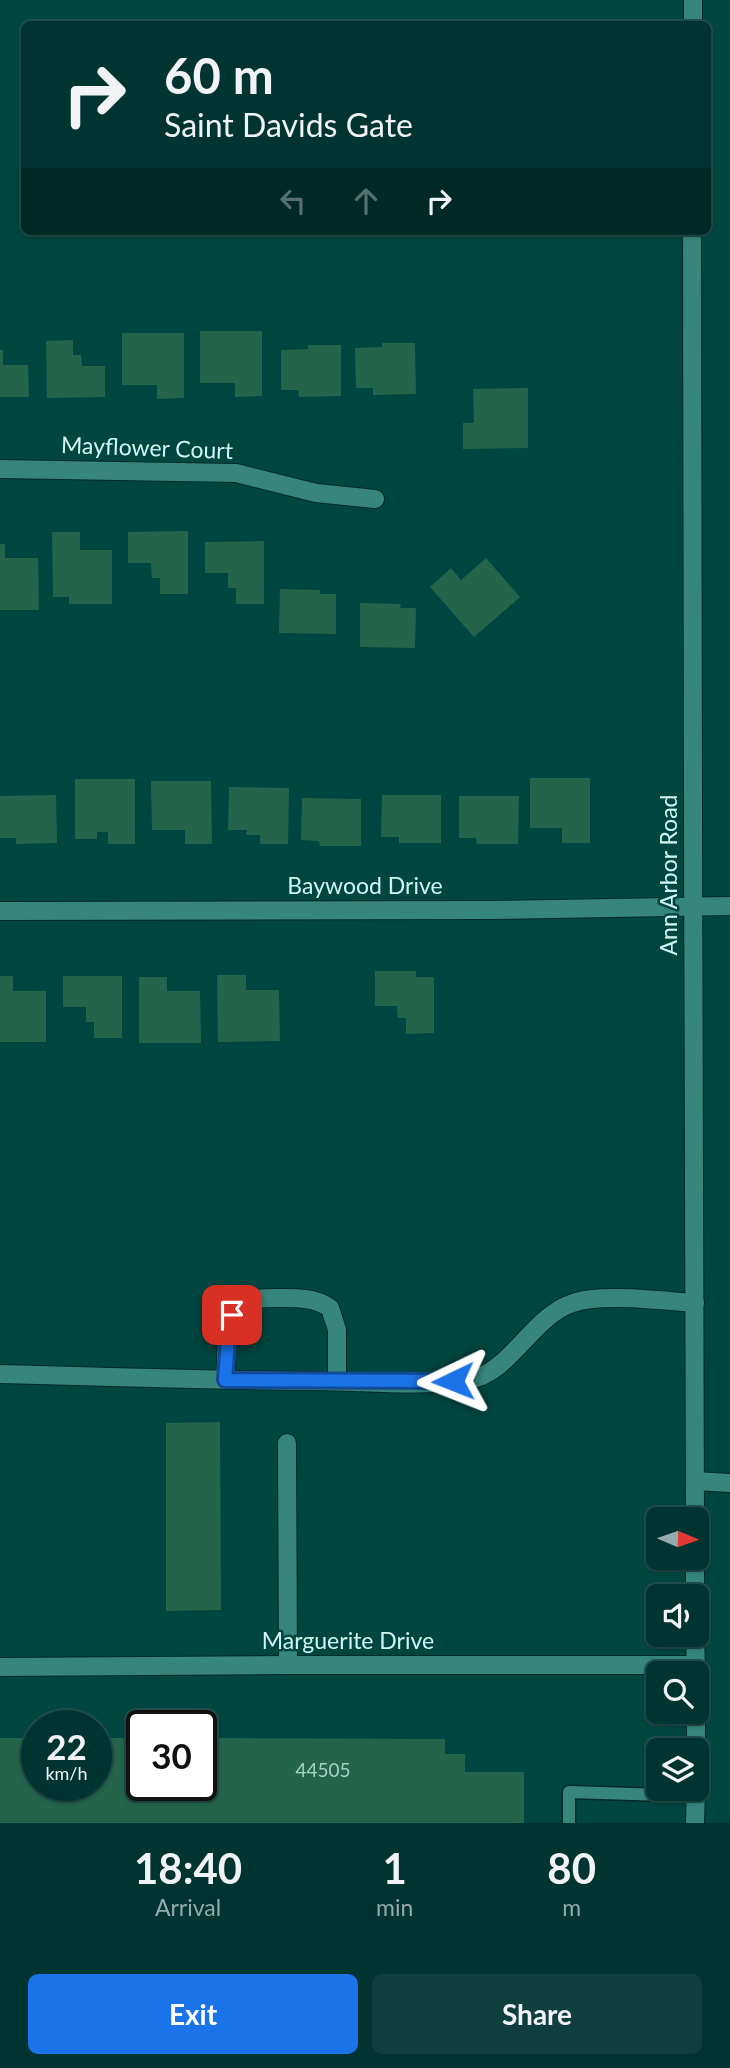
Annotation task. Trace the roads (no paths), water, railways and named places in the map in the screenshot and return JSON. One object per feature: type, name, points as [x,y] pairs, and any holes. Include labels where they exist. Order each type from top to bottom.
[{"type":"street","points":[[693,0],[693,21]]},
{"type":"street","name":"Ann Arbor Road","points":[[692,235],[695,1507]]},
{"type":"street","name":"Mayflower Court","points":[[0,469],[236,473],[316,493],[375,499]]},
{"type":"street","name":"Baywood Drive","points":[[0,911],[489,910],[730,906]]},
{"type":"street","points":[[225,1380],[232,1315],[246,1302],[283,1298],[313,1300],[330,1308],[337,1330],[337,1381]]},
{"type":"street","points":[[0,1374],[225,1380],[471,1380],[489,1372],[549,1315],[573,1303],[599,1299],[695,1303]]},
{"type":"street","points":[[287,1443],[288,1665]]},
{"type":"street","points":[[695,1481],[730,1483]]},
{"type":"street","name":"Marguerite Drive","points":[[0,1667],[288,1665],[646,1669]]},
{"type":"street","points":[[695,1823],[696,1801]]},
{"type":"lane","points":[[569,1823],[569,1792],[646,1792]]}]
